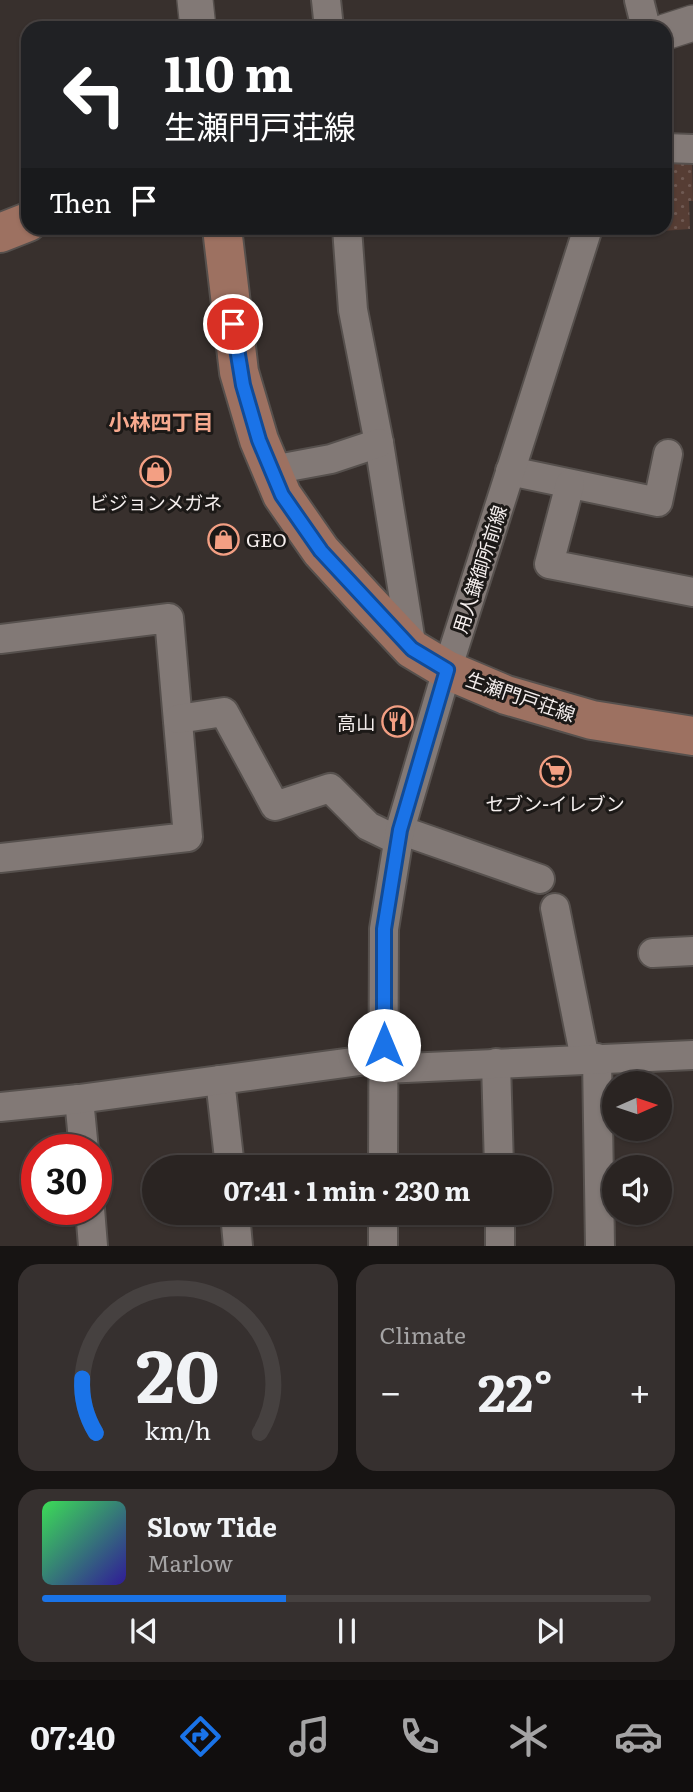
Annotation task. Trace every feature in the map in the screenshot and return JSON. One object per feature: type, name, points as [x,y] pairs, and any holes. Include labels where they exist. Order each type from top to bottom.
[{"type":"main road","points":[[0,233],[21,225]]},
{"type":"main road","name":"生瀬門戸荘線","points":[[223,235],[239,372],[259,440],[282,495],[321,551],[412,649],[447,670],[506,695],[592,720],[693,736]]},
{"type":"street","points":[[195,0],[197,21]]},
{"type":"street","points":[[326,0],[328,21]]},
{"type":"street","points":[[639,0],[644,21]]},
{"type":"street","points":[[672,30],[693,23]]},
{"type":"street","points":[[672,148],[693,149]]},
{"type":"street","points":[[348,235],[353,310],[379,443],[412,649]]},
{"type":"street","name":"用人鎌御所前線","points":[[383,1155],[384,929],[400,835],[447,670],[586,235]]},
{"type":"street","points":[[272,470],[331,459],[379,443]]},
{"type":"street","points":[[510,471],[658,502],[667,454]]},
{"type":"street","points":[[570,484],[549,564],[693,593]]},
{"type":"street","points":[[0,639],[169,618],[188,837],[0,858]]},
{"type":"street","points":[[178,719],[224,712],[275,806],[330,788],[368,826],[540,879]]},
{"type":"street","points":[[555,908],[591,1058],[600,1246]]},
{"type":"street","points":[[653,953],[693,951]]},
{"type":"street","points":[[0,1107],[367,1060],[384,1069],[693,1055]]},
{"type":"street","points":[[496,1063],[499,1155]]},
{"type":"street","points":[[220,1080],[229,1155]]},
{"type":"street","points":[[79,1098],[82,1134]]},
{"type":"street","points":[[91,1225],[93,1246]]},
{"type":"street","points":[[236,1225],[239,1246]]},
{"type":"street","points":[[383,1225],[383,1246]]},
{"type":"street","points":[[500,1225],[500,1246]]},
{"type":"shaded area","points":[[672,159],[692,159],[693,201],[689,201],[690,229],[672,230]]},
{"type":"place","name":"ビジョンメガネ","points":[[156,471]]},
{"type":"place","name":"GEO","points":[[223,539]]},
{"type":"place","name":"高山","points":[[398,722]]},
{"type":"place","name":"セブン-イレブン","points":[[555,772]]},
{"type":"district","name":"小林四丁目","points":[[161,420]]},
{"type":"route","points":[[233,324],[239,372],[259,440],[282,495],[321,551],[412,649],[447,670],[400,830],[384,929],[384,1045]]}]
